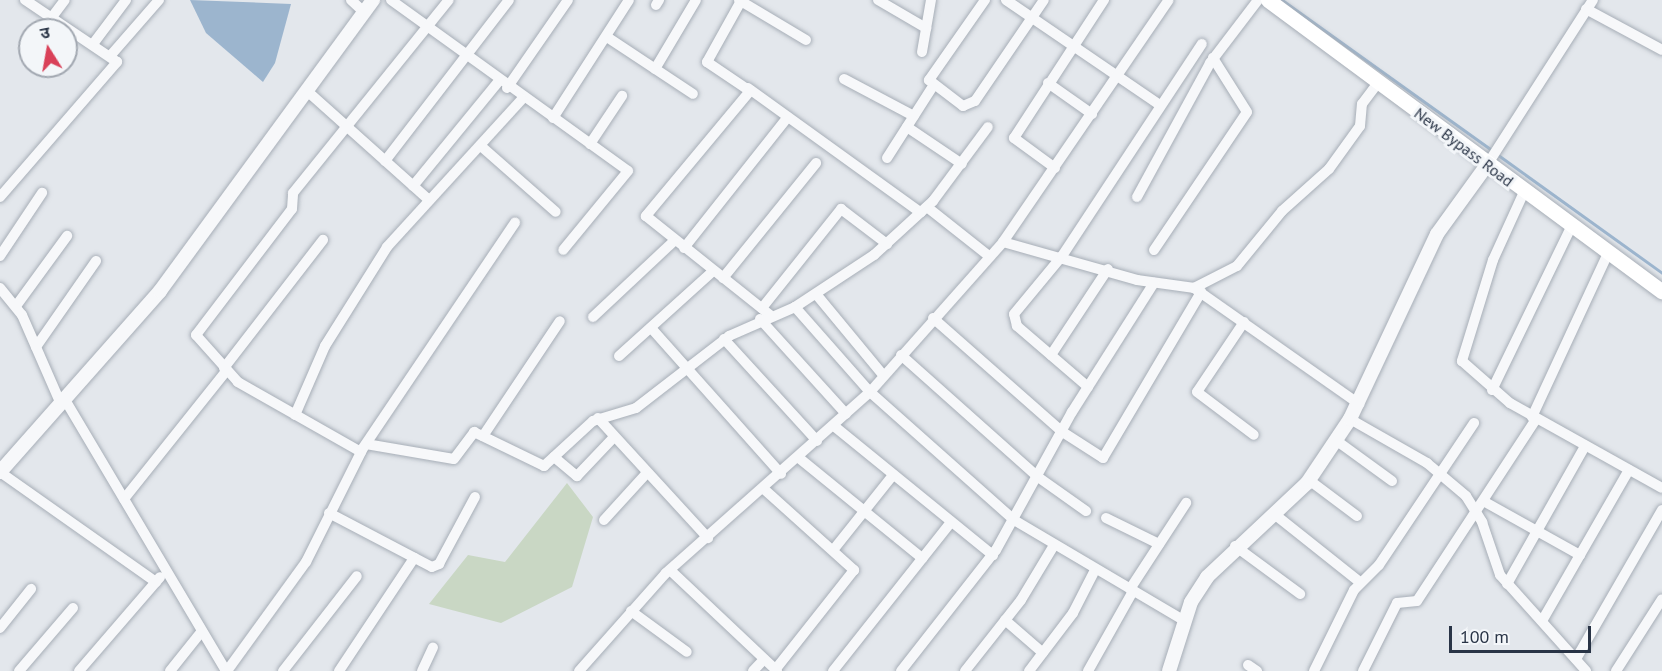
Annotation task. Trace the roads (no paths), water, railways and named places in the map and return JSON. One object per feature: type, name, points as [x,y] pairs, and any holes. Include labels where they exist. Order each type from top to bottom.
[{"type":"main road","name":"New Bypass Road","points":[[1268,0],[1378,83],[1493,157],[1524,192],[1662,292]]},
{"type":"street","points":[[0,197],[117,64],[111,55],[25,0]]},
{"type":"street","points":[[52,17],[65,0]]},
{"type":"street","points":[[93,44],[126,0]]},
{"type":"street","points":[[111,55],[159,0]]},
{"type":"street","points":[[156,582],[0,472],[159,291],[369,6],[351,0]]},
{"type":"street","points":[[391,0],[522,99],[590,144],[628,174],[562,250]]},
{"type":"street","points":[[449,0],[429,29],[293,193],[292,209],[197,332],[197,339],[225,369],[295,415],[364,448],[454,459],[471,434],[483,436],[538,465],[554,457],[598,418],[636,408],[684,367],[724,339],[764,314],[795,307],[886,244],[924,210],[962,164],[988,127]]},
{"type":"street","points":[[385,161],[468,59],[509,0]]},
{"type":"street","points":[[413,186],[503,84],[568,0]]},
{"type":"street","points":[[553,118],[608,37],[629,0]]},
{"type":"street","points":[[655,69],[696,0]]},
{"type":"street","points":[[878,0],[926,28]]},
{"type":"street","points":[[922,52],[932,0]]},
{"type":"street","points":[[887,158],[933,86],[931,77],[984,0]]},
{"type":"street","points":[[1006,0],[1160,105]]},
{"type":"street","points":[[933,86],[970,105],[1044,0]]},
{"type":"street","points":[[1055,168],[1014,141],[1048,83],[1104,0]]},
{"type":"street","points":[[579,671],[670,570],[765,490],[870,392],[933,318],[990,257],[1055,168],[1170,0]]},
{"type":"street","points":[[1137,197],[1214,58],[1258,0]]},
{"type":"street","points":[[806,40],[740,1],[706,62],[748,88],[990,257]]},
{"type":"street","points":[[1169,671],[1198,589],[1235,546],[1309,480],[1337,441],[1359,404],[1437,234],[1493,157],[1590,4],[1662,50]]},
{"type":"street","points":[[608,37],[693,94]]},
{"type":"street","points":[[1088,387],[1013,318],[1062,256],[1202,44]]},
{"type":"street","points":[[1154,250],[1247,112],[1214,58]]},
{"type":"street","points":[[844,79],[914,116]]},
{"type":"street","points":[[1048,83],[1092,114]]},
{"type":"street","points":[[933,318],[1061,430],[1105,457],[1198,290],[1237,266],[1282,211],[1329,169],[1360,126],[1362,104],[1378,83]]},
{"type":"street","points":[[748,88],[646,216],[764,314],[846,414]]},
{"type":"street","points":[[306,90],[429,200]]},
{"type":"street","points":[[590,144],[622,96]]},
{"type":"street","points":[[295,415],[325,346],[369,273],[429,200],[482,147],[522,99]]},
{"type":"street","points":[[593,317],[679,245],[788,117]]},
{"type":"street","points":[[907,127],[962,164]]},
{"type":"street","points":[[482,147],[556,212]]},
{"type":"street","points":[[619,356],[718,275],[816,163]]},
{"type":"street","points":[[1524,192],[1462,347],[1464,366],[1492,390],[1534,418],[1662,488]]},
{"type":"street","points":[[0,256],[42,193]]},
{"type":"street","points":[[764,314],[841,209],[886,244]]},
{"type":"street","points":[[0,288],[16,306],[62,400],[226,671],[306,562],[364,448],[515,223]]},
{"type":"street","points":[[1492,390],[1572,227]]},
{"type":"street","points":[[16,306],[67,236]]},
{"type":"street","points":[[124,499],[322,240]]},
{"type":"street","points":[[1003,242],[1062,256],[1154,283],[1198,290],[1359,404]]},
{"type":"street","points":[[1364,671],[1397,603],[1417,601],[1485,502],[1534,418],[1608,253]]},
{"type":"street","points":[[36,347],[96,261]]},
{"type":"street","points":[[1051,355],[1108,269]]},
{"type":"street","points":[[902,671],[993,555],[1038,477],[1061,430],[1154,283]]},
{"type":"street","points":[[816,294],[884,375]]},
{"type":"street","points":[[795,307],[870,392],[1014,520],[1053,547],[1185,621]]},
{"type":"street","points":[[483,436],[560,321]]},
{"type":"street","points":[[1244,322],[1197,392],[1254,435]]},
{"type":"street","points":[[652,329],[781,474]]},
{"type":"street","points":[[724,339],[817,441]]},
{"type":"street","points":[[901,355],[1038,477],[1086,511]]},
{"type":"street","points":[[598,418],[646,474],[708,538]]},
{"type":"street","points":[[1350,419],[1440,474],[1478,513],[1494,564],[1507,584],[1586,671]]},
{"type":"street","points":[[1314,671],[1361,583],[1474,423]]},
{"type":"street","points":[[834,426],[993,555]]},
{"type":"street","points":[[554,457],[577,476],[614,437]]},
{"type":"street","points":[[1337,441],[1392,481]]},
{"type":"street","points":[[1507,584],[1585,446]]},
{"type":"street","points":[[799,458],[922,558]]},
{"type":"street","points":[[1542,621],[1629,470]]},
{"type":"street","points":[[604,520],[646,474]]},
{"type":"street","points":[[834,549],[893,474]]},
{"type":"street","points":[[1309,480],[1358,516]]},
{"type":"street","points":[[670,570],[776,670],[853,573],[853,565],[765,490]]},
{"type":"street","points":[[329,513],[414,558],[439,564],[475,497]]},
{"type":"street","points":[[1485,502],[1536,533],[1580,555]]},
{"type":"street","points":[[1088,671],[1132,590],[1186,503]]},
{"type":"street","points":[[1576,659],[1662,510]]},
{"type":"street","points":[[1273,513],[1361,583]]},
{"type":"street","points":[[1106,518],[1159,544]]},
{"type":"street","points":[[833,671],[951,522]]},
{"type":"street","points":[[1235,546],[1300,594]]},
{"type":"street","points":[[965,671],[1005,620],[1053,547]]},
{"type":"street","points":[[339,671],[414,558]]},
{"type":"street","points":[[79,671],[166,570]]},
{"type":"street","points":[[1029,671],[1043,653],[1095,570]]},
{"type":"street","points":[[283,671],[357,576]]},
{"type":"street","points":[[0,628],[31,589]]},
{"type":"street","points":[[1616,671],[1662,599]]},
{"type":"street","points":[[19,671],[73,608]]},
{"type":"street","points":[[632,611],[687,652]]},
{"type":"street","points":[[1005,620],[1043,653]]},
{"type":"street","points":[[170,671],[202,631]]},
{"type":"street","points":[[422,671],[433,647]]},
{"type":"street","points":[[753,671],[764,659]]},
{"type":"water","points":[[190,0],[291,4],[275,63],[263,82],[206,33]]},
{"type":"waterway","points":[[1282,0],[1493,151]]},
{"type":"waterway","points":[[1498,155],[1662,273]]}]
